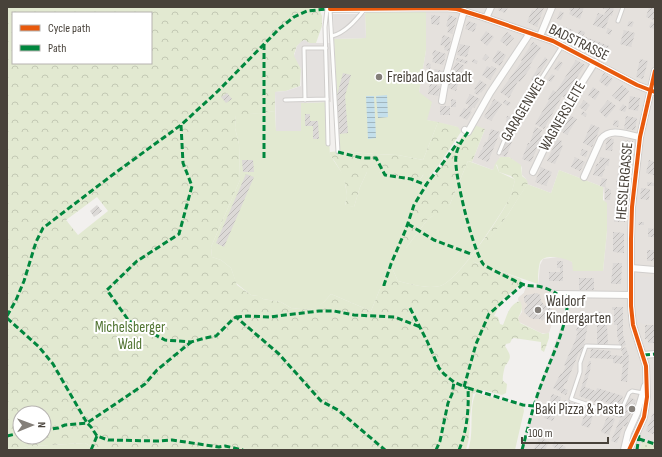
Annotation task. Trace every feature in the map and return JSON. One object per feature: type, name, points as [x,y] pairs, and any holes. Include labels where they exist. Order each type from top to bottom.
[{"type":"street","name":"BADSTRASSE","points":[[330,9],[397,7],[451,8],[464,11],[540,36],[595,62],[652,92]]},
{"type":"street","points":[[486,18],[491,7]]},
{"type":"street","points":[[540,36],[552,7]]},
{"type":"street","points":[[442,101],[447,72],[464,11]]},
{"type":"street","points":[[465,130],[468,132],[490,93],[530,33]]},
{"type":"street","name":"WAGNERSLEITE","points":[[532,172],[557,122],[595,62]]},
{"type":"street","name":"HESSLERGASSE","points":[[645,395],[647,381],[644,355],[632,318],[630,295],[632,207],[640,137],[652,92],[655,71]]},
{"type":"street","points":[[584,177],[601,138],[604,135],[612,132],[640,137]]},
{"type":"street","points":[[631,268],[655,270]]},
{"type":"street","points":[[557,294],[630,295]]},
{"type":"street","points":[[644,355],[655,354]]},
{"type":"street","points":[[645,395],[655,396]]},
{"type":"street","points":[[624,450],[628,433],[645,395]]},
{"type":"street","points":[[629,450],[644,417],[645,395]]},
{"type":"lane","points":[[618,21],[623,7]]},
{"type":"lane","points":[[332,36],[349,26],[365,8]]},
{"type":"lane","points":[[328,144],[326,48],[327,9],[330,9]]},
{"type":"lane","points":[[330,9],[338,152]]},
{"type":"lane","name":"GARAGENWEG","points":[[499,153],[508,131],[512,133],[534,90],[562,46]]},
{"type":"lane","points":[[305,100],[304,48],[326,48]]},
{"type":"lane","points":[[285,100],[327,99]]},
{"type":"lane","points":[[620,348],[586,346],[580,363],[580,372],[571,399],[619,415],[629,393],[632,391],[645,395]]},
{"type":"shaded area","points":[[367,7],[655,7],[655,443],[642,441],[640,450],[521,450],[538,390],[565,316],[564,314],[561,314],[554,316],[549,333],[518,300],[524,293],[526,287],[538,287],[540,265],[543,259],[558,257],[566,258],[572,262],[603,271],[607,231],[603,187],[559,170],[551,193],[527,184],[526,179],[522,175],[522,167],[509,157],[500,157],[493,170],[472,162],[485,129],[469,136],[461,132],[457,127],[427,120],[419,92],[426,50]]},
{"type":"shaded area","points":[[333,14],[365,14],[366,38],[334,39]]},
{"type":"shaded area","points":[[305,40],[309,43],[330,43],[331,102],[301,103],[301,131],[276,131],[275,92],[286,91],[301,86],[301,69],[294,56],[297,46]]},
{"type":"shaded area","points":[[640,277],[655,277],[655,324],[643,324],[638,321],[638,287],[640,287]]},
{"type":"shaded area","name":"Waldorf Kindergarten","points":[[526,287],[538,287],[553,294],[556,307],[548,334],[541,333],[519,322],[518,318],[522,312],[522,307],[518,298],[524,293]]},
{"type":"green space","name":"Michelsberger Wald","points":[[7,7],[318,7],[322,16],[322,26],[316,43],[309,43],[304,40],[297,46],[294,54],[301,69],[300,86],[286,91],[275,92],[275,111],[236,115],[235,128],[239,144],[240,180],[211,247],[212,257],[221,260],[231,268],[237,285],[251,295],[281,302],[291,308],[311,310],[324,302],[331,294],[371,311],[388,269],[393,270],[398,281],[413,285],[435,287],[447,282],[456,274],[476,249],[495,223],[510,198],[515,180],[511,176],[499,172],[497,165],[495,164],[500,157],[509,157],[521,165],[522,176],[528,183],[507,216],[473,259],[474,262],[521,279],[522,282],[520,285],[503,299],[494,316],[498,317],[500,324],[503,325],[507,314],[513,305],[520,301],[522,308],[518,318],[520,323],[543,334],[549,333],[549,338],[544,352],[541,350],[541,342],[514,338],[510,343],[506,344],[505,346],[510,356],[505,366],[503,376],[503,381],[507,384],[506,393],[502,395],[483,390],[473,394],[469,438],[466,450],[95,449],[85,443],[52,445],[52,405],[12,405],[12,445],[50,445],[7,450]],"holes":[[[97,197],[108,211],[78,235],[66,220]]]},
{"type":"green space","name":"Freibad Gaustadt","points":[[368,10],[426,10],[426,50],[419,92],[432,102],[427,120],[438,122],[423,160],[398,155],[340,151],[334,39],[366,38],[365,14]]},
{"type":"green space","points":[[327,102],[330,155],[344,176],[347,196],[345,205],[354,207],[360,187],[367,172],[379,172],[419,181],[424,174],[429,174],[433,177],[414,208],[399,247],[406,248],[428,219],[450,204],[468,161],[493,170],[495,164],[499,172],[515,180],[508,201],[495,223],[466,262],[447,282],[435,287],[413,285],[398,281],[393,270],[388,269],[371,311],[331,294],[316,308],[310,310],[291,308],[281,302],[251,295],[236,283],[231,268],[221,260],[212,257],[211,247],[240,180],[239,144],[235,128],[236,114],[275,111],[276,131],[301,130],[301,103]]},
{"type":"green space","points":[[438,122],[458,127],[461,132],[431,175],[423,175],[419,181],[379,172],[367,172],[360,187],[354,207],[345,206],[346,185],[338,167],[330,155],[330,152],[340,151],[398,155],[423,160]]},
{"type":"green space","points":[[474,125],[485,129],[472,162],[468,161],[450,204],[428,219],[405,250],[401,251],[399,247],[414,208],[430,182],[464,134],[469,136]]},
{"type":"green space","points":[[559,170],[603,187],[603,200],[607,203],[607,231],[603,271],[573,271],[572,262],[569,260],[550,257],[542,259],[540,262],[538,270],[538,284],[474,262],[472,259],[507,216],[527,184],[551,193]]},
{"type":"green space","points":[[476,393],[523,406],[524,411],[515,450],[468,450],[471,436],[472,406]]},
{"type":"green space","points":[[642,441],[655,443],[655,450],[640,450]]},
{"type":"green space","points":[[85,443],[95,449],[139,450],[14,450],[32,446]]},
{"type":"water","points":[[387,95],[388,117],[378,118],[376,96]]},
{"type":"water","points":[[366,96],[374,96],[376,138],[368,139]]},
{"type":"building","points":[[499,7],[508,7],[505,13],[498,10]]},
{"type":"building","points":[[537,7],[544,7],[537,27],[527,22],[532,10],[535,11]]},
{"type":"building","points":[[570,7],[584,7],[580,19],[569,14],[571,11],[569,10]]},
{"type":"building","points":[[614,7],[612,16],[610,15],[605,29],[593,25],[598,13],[604,15],[607,10],[602,8]]},
{"type":"building","points":[[649,7],[655,7],[654,20],[646,17]]},
{"type":"building","points":[[560,11],[564,13],[561,20],[557,19]]},
{"type":"building","points":[[431,15],[440,16],[439,25],[431,24]]},
{"type":"building","points":[[449,15],[457,18],[452,34],[447,32],[449,27],[446,26]]},
{"type":"building","points":[[468,21],[477,24],[474,32],[465,29]]},
{"type":"building","points":[[629,21],[634,22],[632,27],[627,26]]},
{"type":"building","points":[[651,22],[655,23],[654,29],[649,27]]},
{"type":"building","points":[[554,23],[573,30],[569,41],[550,33]]},
{"type":"building","points":[[608,28],[612,30],[610,35],[606,33]]},
{"type":"building","points":[[579,30],[585,32],[583,36],[578,34]]},
{"type":"building","points":[[624,30],[635,33],[631,47],[620,44]]},
{"type":"building","points":[[486,31],[494,37],[487,46],[480,40]]},
{"type":"building","points":[[507,32],[514,38],[507,46],[500,41]]},
{"type":"building","points":[[443,35],[451,38],[449,51],[444,50],[445,46],[440,45]]},
{"type":"building","points":[[583,36],[609,46],[607,52],[602,50],[600,54],[580,45]]},
{"type":"building","points":[[533,42],[541,48],[529,66],[531,67],[520,82],[518,81],[509,98],[500,92],[522,61],[521,60]]},
{"type":"building","points":[[460,44],[470,46],[467,57],[457,55]]},
{"type":"building","points":[[434,50],[446,54],[443,65],[432,62]]},
{"type":"building","points":[[498,50],[506,55],[500,66],[492,61]]},
{"type":"building","points":[[486,54],[489,57],[485,61],[482,59]]},
{"type":"building","points":[[545,57],[548,60],[534,81],[531,79]]},
{"type":"building","points":[[457,58],[468,61],[467,64],[456,61]]},
{"type":"building","points":[[473,59],[478,61],[476,64],[472,62]]},
{"type":"building","points":[[640,59],[648,61],[643,79],[636,77]]},
{"type":"building","points":[[576,60],[585,65],[564,97],[562,96],[544,129],[535,124],[553,90],[556,92]]},
{"type":"building","points":[[559,61],[563,63],[558,71],[554,69]]},
{"type":"building","points":[[456,62],[464,65],[461,75],[452,72]]},
{"type":"building","points":[[427,63],[431,64],[430,69],[426,68]]},
{"type":"building","points":[[487,66],[491,68],[492,66],[497,69],[490,80],[482,75]]},
{"type":"building","points":[[435,69],[443,71],[441,80],[433,78]]},
{"type":"building","points":[[343,73],[351,75],[345,96],[348,133],[339,134],[337,95]]},
{"type":"building","points":[[604,73],[613,79],[607,87],[599,81]]},
{"type":"building","points":[[552,74],[555,76],[551,82],[547,80]]},
{"type":"building","points":[[451,78],[459,81],[456,91],[448,88]]},
{"type":"building","points":[[480,80],[487,85],[478,95],[474,93],[476,90],[474,89]]},
{"type":"building","points":[[430,84],[440,86],[438,96],[428,94]]},
{"type":"building","points":[[622,85],[629,91],[620,102],[612,96]]},
{"type":"building","points":[[593,87],[600,92],[595,100],[588,95]]},
{"type":"building","points":[[227,93],[232,99],[226,103],[221,97]]},
{"type":"building","points":[[470,94],[480,99],[474,108],[473,107],[467,120],[459,116],[464,108],[467,109],[469,105],[465,103]]},
{"type":"building","points":[[630,96],[640,98],[638,111],[628,109]]},
{"type":"building","points":[[451,99],[456,100],[456,107],[451,107]]},
{"type":"building","points":[[494,99],[502,104],[491,121],[484,117]]},
{"type":"building","points":[[505,100],[511,103],[508,106],[503,103]]},
{"type":"building","points":[[584,100],[590,105],[585,111],[579,107]]},
{"type":"building","points":[[608,100],[616,106],[606,118],[599,111]]},
{"type":"building","points":[[623,104],[627,107],[625,112],[619,110]]},
{"type":"building","points":[[440,106],[450,106],[450,115],[440,115]]},
{"type":"building","points":[[583,111],[587,114],[585,117],[581,114]]},
{"type":"building","points":[[305,114],[310,114],[310,121],[318,121],[319,139],[313,139],[313,126],[305,126]]},
{"type":"building","points":[[570,115],[577,119],[567,135],[559,130],[564,121],[566,122]]},
{"type":"building","points":[[507,116],[513,117],[512,123],[506,122]]},
{"type":"building","points":[[626,116],[637,118],[635,130],[624,129]]},
{"type":"building","points":[[614,120],[619,121],[618,127],[613,126]]},
{"type":"building","points":[[591,124],[600,128],[592,147],[583,143]]},
{"type":"building","points":[[535,127],[542,130],[540,135],[542,136],[531,162],[522,159],[528,143],[530,143]]},
{"type":"building","points":[[491,129],[500,132],[488,162],[478,158],[485,142],[487,142]]},
{"type":"building","points":[[508,137],[513,139],[506,157],[501,155]]},
{"type":"building","points":[[607,138],[614,139],[612,151],[605,150]]},
{"type":"building","points":[[557,139],[562,141],[561,145],[563,146],[555,164],[547,161]]},
{"type":"building","points":[[622,140],[633,141],[631,155],[620,154]]},
{"type":"building","points":[[582,149],[588,151],[586,157],[580,155]]},
{"type":"building","points":[[575,157],[585,162],[580,171],[571,167]]},
{"type":"building","points":[[600,157],[610,159],[608,166],[606,165],[602,177],[593,175],[597,163],[599,164]]},
{"type":"building","points":[[242,160],[253,160],[254,172],[243,172]]},
{"type":"building","points":[[649,160],[655,162],[654,175],[646,173]]},
{"type":"building","points":[[620,162],[629,164],[625,187],[628,188],[627,193],[622,192],[623,187],[616,185]]},
{"type":"building","points":[[541,167],[552,172],[546,186],[535,182]]},
{"type":"building","points":[[246,174],[254,177],[224,247],[216,243]]},
{"type":"building","points":[[602,178],[607,179],[605,187],[600,186]]},
{"type":"building","points":[[647,182],[654,183],[654,186],[647,186]]},
{"type":"building","points":[[605,187],[611,190],[610,200],[605,200]]},
{"type":"building","points":[[641,188],[650,189],[649,200],[640,199]]},
{"type":"building","points":[[615,201],[626,202],[625,222],[614,222]]},
{"type":"building","points":[[97,205],[102,211],[94,217],[90,211]]},
{"type":"building","points":[[639,222],[644,222],[644,225],[638,225]]},
{"type":"building","points":[[648,228],[655,229],[655,237],[648,237]]},
{"type":"building","points":[[613,232],[624,233],[624,253],[613,252]]},
{"type":"building","points":[[647,250],[655,250],[655,261],[647,261]]},
{"type":"building","points":[[557,261],[563,261],[563,281],[549,281],[549,272],[560,272],[560,268],[557,268]]},
{"type":"building","points":[[613,263],[622,263],[621,284],[611,284]]},
{"type":"building","points":[[579,278],[594,278],[594,290],[579,290]]},
{"type":"building","points":[[537,293],[540,295],[541,301],[544,305],[552,309],[550,315],[542,321],[541,319],[533,319],[529,317],[524,312],[527,304],[524,301],[524,296]]},
{"type":"building","points":[[612,307],[623,307],[623,335],[626,345],[620,347],[617,335],[617,325],[614,325],[614,310],[612,310]]},
{"type":"building","points":[[594,311],[602,312],[602,325],[607,325],[608,344],[597,344],[597,321],[595,321],[595,319],[588,319],[588,325],[581,353],[579,352],[563,388],[568,390],[566,395],[553,388],[566,366],[564,365],[575,341],[578,331],[576,331],[580,323],[580,319],[577,319],[577,313],[594,313]]},
{"type":"building","points":[[645,325],[655,325],[655,343],[648,343],[648,339],[645,339]]},
{"type":"building","points":[[626,347],[629,357],[627,382],[621,381],[623,364],[613,363],[613,359],[590,358],[591,349],[611,351],[610,355],[623,356],[621,349]]},
{"type":"building","points":[[589,361],[591,361],[590,371],[585,387],[596,391],[597,388],[623,396],[619,407],[599,400],[598,403],[579,396]]},
{"type":"building","points":[[552,394],[561,397],[553,421],[544,418]]},
{"type":"building","points":[[629,397],[636,400],[626,427],[623,426],[617,443],[611,441]]},
{"type":"building","points":[[564,400],[577,404],[574,414],[564,411],[566,405],[562,404]]},
{"type":"building","points":[[587,407],[595,410],[589,428],[581,425]]},
{"type":"building","points":[[653,413],[655,415],[655,435],[646,431]]},
{"type":"building","points":[[607,417],[615,419],[609,435],[601,432]]},
{"type":"building","points":[[540,437],[549,442],[545,450],[533,450]]},
{"type":"building","points":[[555,441],[566,447],[564,450],[559,450],[552,446]]},
{"type":"marked path","points":[[7,316],[24,281],[36,242],[43,228],[181,125],[218,91],[280,28],[294,17],[307,11],[327,9]]},
{"type":"marked path","points":[[264,43],[264,158]]},
{"type":"marked path","points":[[181,125],[183,163],[192,186],[179,234],[137,261],[107,290],[129,321],[165,340],[191,342],[216,336],[236,317],[279,354],[321,401],[338,410],[385,450]]},
{"type":"marked path","points":[[468,132],[460,143],[456,156],[456,165],[465,212],[480,258],[484,265],[517,282],[542,287],[557,294]]},
{"type":"marked path","points":[[384,286],[414,205],[428,182],[458,142]]},
{"type":"marked path","points":[[338,152],[362,158],[376,158],[385,175],[411,179],[426,185]]},
{"type":"marked path","points":[[408,224],[434,240],[471,254]]},
{"type":"marked path","points":[[464,387],[476,344],[489,314],[522,285]]},
{"type":"marked path","points":[[522,450],[538,393],[559,341],[565,318],[568,294]]},
{"type":"marked path","points":[[410,308],[439,368],[454,382],[467,388]]},
{"type":"marked path","points":[[236,317],[269,317],[319,311],[334,311],[354,315],[395,317],[420,327]]},
{"type":"marked path","points":[[7,318],[39,347],[53,364],[87,423],[145,384],[157,370],[191,342]]},
{"type":"marked path","points":[[644,355],[655,354]]},
{"type":"marked path","points":[[436,450],[440,441],[454,382]]},
{"type":"marked path","points":[[459,450],[467,420],[468,388],[523,405],[534,406]]},
{"type":"marked path","points":[[52,429],[65,425],[87,423],[97,436],[108,440],[172,440],[219,447],[225,446],[243,450]]},
{"type":"marked path","points":[[7,436],[12,435]]},
{"type":"marked path","points":[[637,450],[639,435]]},
{"type":"marked path","points":[[91,450],[97,436]]},
{"type":"marked path","points":[[639,439],[655,444]]},
{"type":"cycle path","points":[[330,9],[457,9],[553,41],[637,85],[655,92]]},
{"type":"cycle path","points":[[629,450],[644,417],[647,397],[646,366],[633,325],[631,306],[631,239],[632,207],[640,137],[655,71]]},
{"type":"place","name":"Freibad Gaustadt","points":[[379,77]]},
{"type":"place","name":"Waldorf Kindergarten","points":[[538,310]]},
{"type":"place","name":"Baki Pizza & Pasta","points":[[632,409]]}]
